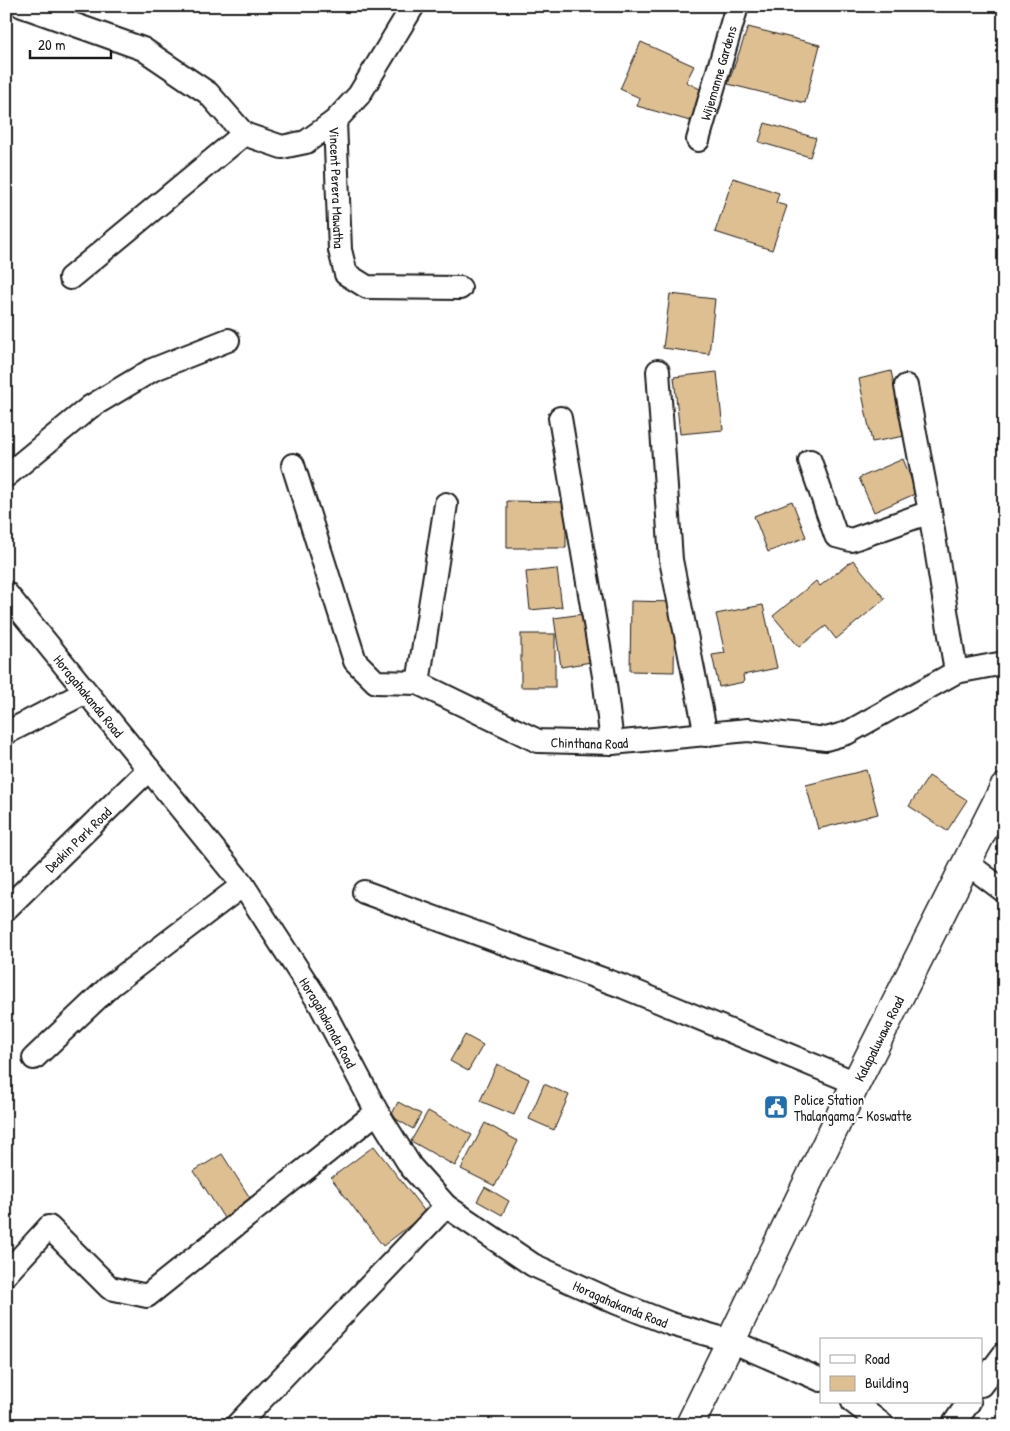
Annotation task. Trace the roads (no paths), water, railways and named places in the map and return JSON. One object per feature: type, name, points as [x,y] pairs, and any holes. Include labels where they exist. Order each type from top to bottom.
[{"type":"main road","name":"Kalapaluwawa Road","points":[[690,1425],[856,1084],[1004,788]]},
{"type":"street","points":[[22,6],[143,49],[208,94],[244,134],[282,147],[306,142],[335,121]]},
{"type":"street","name":"Vincent Perera Mawatha","points":[[413,6],[359,95],[335,121],[340,250],[346,274],[367,287],[460,288]]},
{"type":"street","name":"Wijemanne Gardens","points":[[698,140],[737,6]]},
{"type":"street","points":[[70,278],[244,134]]},
{"type":"street","points":[[6,476],[98,403],[152,370],[228,340]]},
{"type":"street","points":[[658,371],[671,560],[706,735]]},
{"type":"street","points":[[906,386],[930,512],[956,672]]},
{"type":"street","points":[[560,418],[604,676],[612,742]]},
{"type":"street","points":[[810,461],[836,536],[852,540],[930,512]]},
{"type":"street","name":"Chinthana Road","points":[[293,465],[355,661],[376,682],[418,683],[538,741],[612,742],[748,730],[826,739],[847,733],[956,672],[1004,663]]},
{"type":"street","points":[[418,683],[446,504]]},
{"type":"street","name":"Horagahakanda Road","points":[[6,593],[243,884],[320,1004],[377,1112],[411,1166],[446,1206],[533,1265],[662,1321],[731,1341],[820,1380]]},
{"type":"street","points":[[6,732],[86,692]]},
{"type":"street","name":"Deakin Park Road","points":[[6,909],[149,769]]},
{"type":"street","points":[[967,863],[1004,890]]},
{"type":"street","points":[[34,1058],[110,986],[243,884]]},
{"type":"street","points":[[364,892],[624,987],[856,1084]]},
{"type":"street","points":[[6,1274],[49,1227],[110,1288],[147,1296],[377,1112]]},
{"type":"street","points":[[237,1425],[446,1206]]},
{"type":"street","points":[[982,1384],[1004,1354]]},
{"type":"street","points":[[856,1404],[884,1425]]},
{"type":"street","points":[[952,1425],[968,1404]]},
{"type":"place","name":"Police Station Thalangama - Koswatte","points":[[776,1107]]}]
